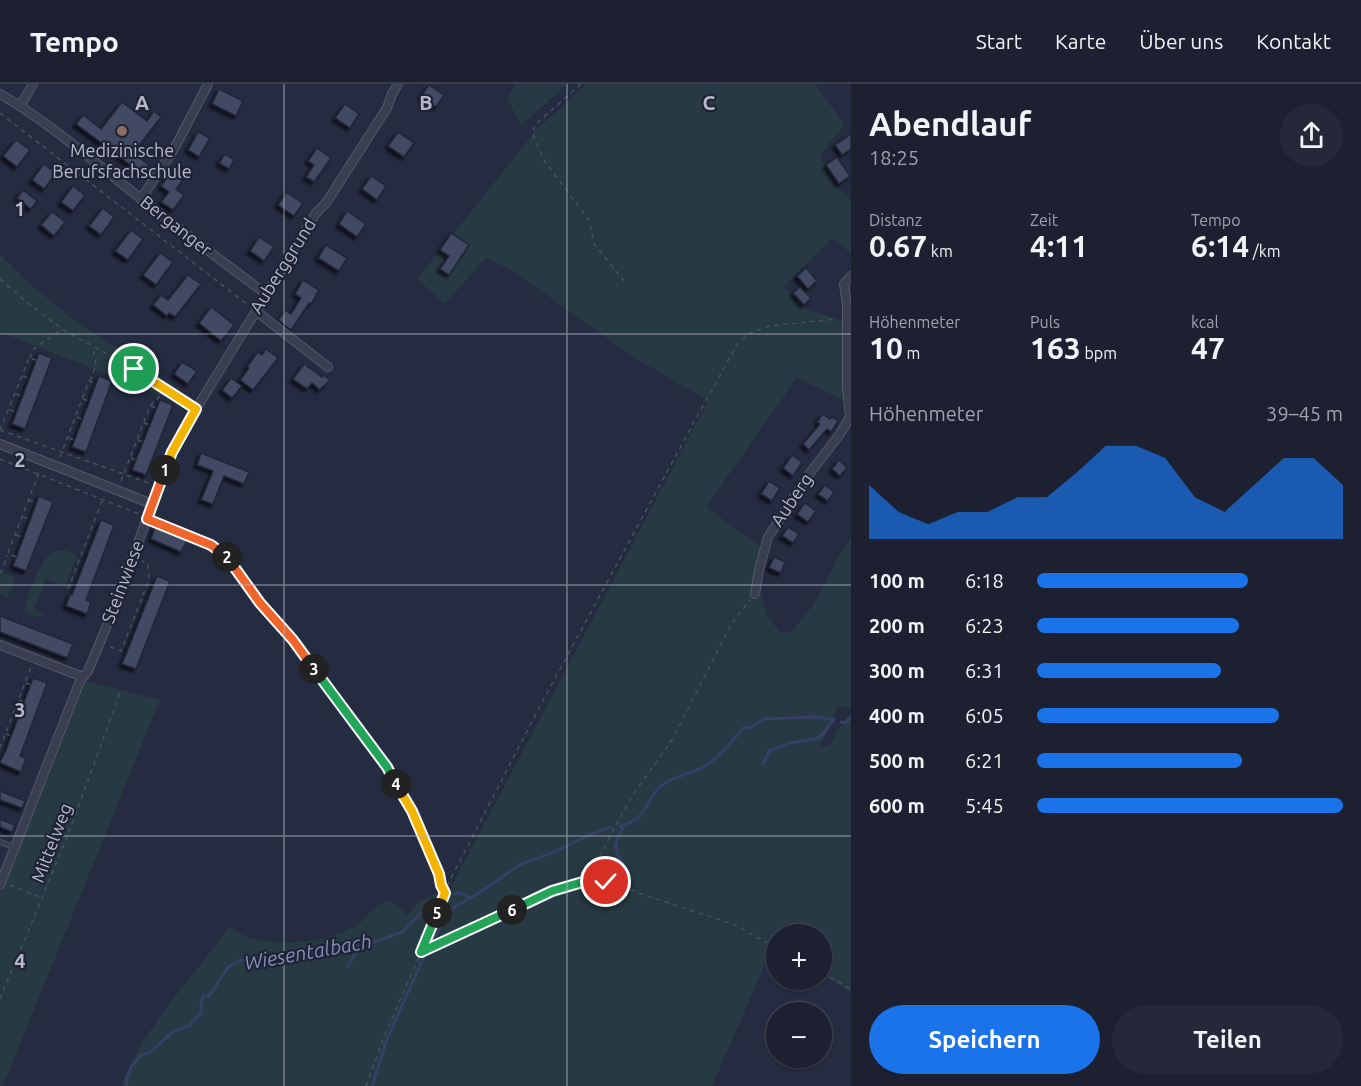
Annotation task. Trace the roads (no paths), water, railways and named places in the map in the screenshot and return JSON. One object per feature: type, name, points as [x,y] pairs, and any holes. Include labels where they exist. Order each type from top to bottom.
[{"type":"street","points":[[20,106],[33,84]]},
{"type":"street","points":[[141,199],[174,148],[208,84]]},
{"type":"street","name":"Auberggrund","points":[[172,452],[316,213],[326,203],[387,108],[398,84]]},
{"type":"street","name":"Berganger","points":[[0,94],[49,126],[266,294]]},
{"type":"street","points":[[851,276],[844,284],[847,318],[847,388],[851,416]]},
{"type":"street","points":[[256,311],[328,367]]},
{"type":"street","name":"Auberg","points":[[755,594],[768,537],[851,416]]},
{"type":"street","points":[[0,444],[152,504]]},
{"type":"street","name":"Steinwiese","points":[[1,883],[80,681],[88,670],[100,643],[133,557],[145,517],[172,452]]},
{"type":"street","points":[[0,645],[83,677]]},
{"type":"lane","points":[[145,517],[211,545],[225,554]]},
{"type":"lane","points":[[0,842],[15,847]]},
{"type":"waterway","name":"Wiesentalbach","points":[[620,826],[636,819],[661,786],[713,760],[743,728],[752,727],[764,719],[813,717],[834,719]]},
{"type":"waterway","name":"Wiesentalbach","points":[[841,722],[845,723],[851,718]]},
{"type":"waterway","points":[[763,764],[769,751],[790,743],[815,739],[823,734],[834,719]]},
{"type":"waterway","points":[[622,862],[616,844],[624,826]]},
{"type":"waterway","name":"Wiesentalbach","points":[[428,948],[448,911],[519,865],[611,827]]},
{"type":"waterway","points":[[455,894],[460,893],[471,898]]},
{"type":"waterway","name":"Wiesentalbach","points":[[127,1086],[126,1081],[131,1067],[141,1055],[150,1052],[174,1031],[189,1026],[202,1012],[201,1003],[204,995],[209,996],[228,967],[241,960],[259,957],[267,961],[282,955],[302,956],[363,946],[402,932],[431,904],[437,906]]},
{"type":"waterway","points":[[347,967],[361,946]]},
{"type":"waterway","points":[[372,1086],[387,1039],[424,957]]},
{"type":"place","name":"Medizinische Berufsfachschule","points":[[122,131]]}]
